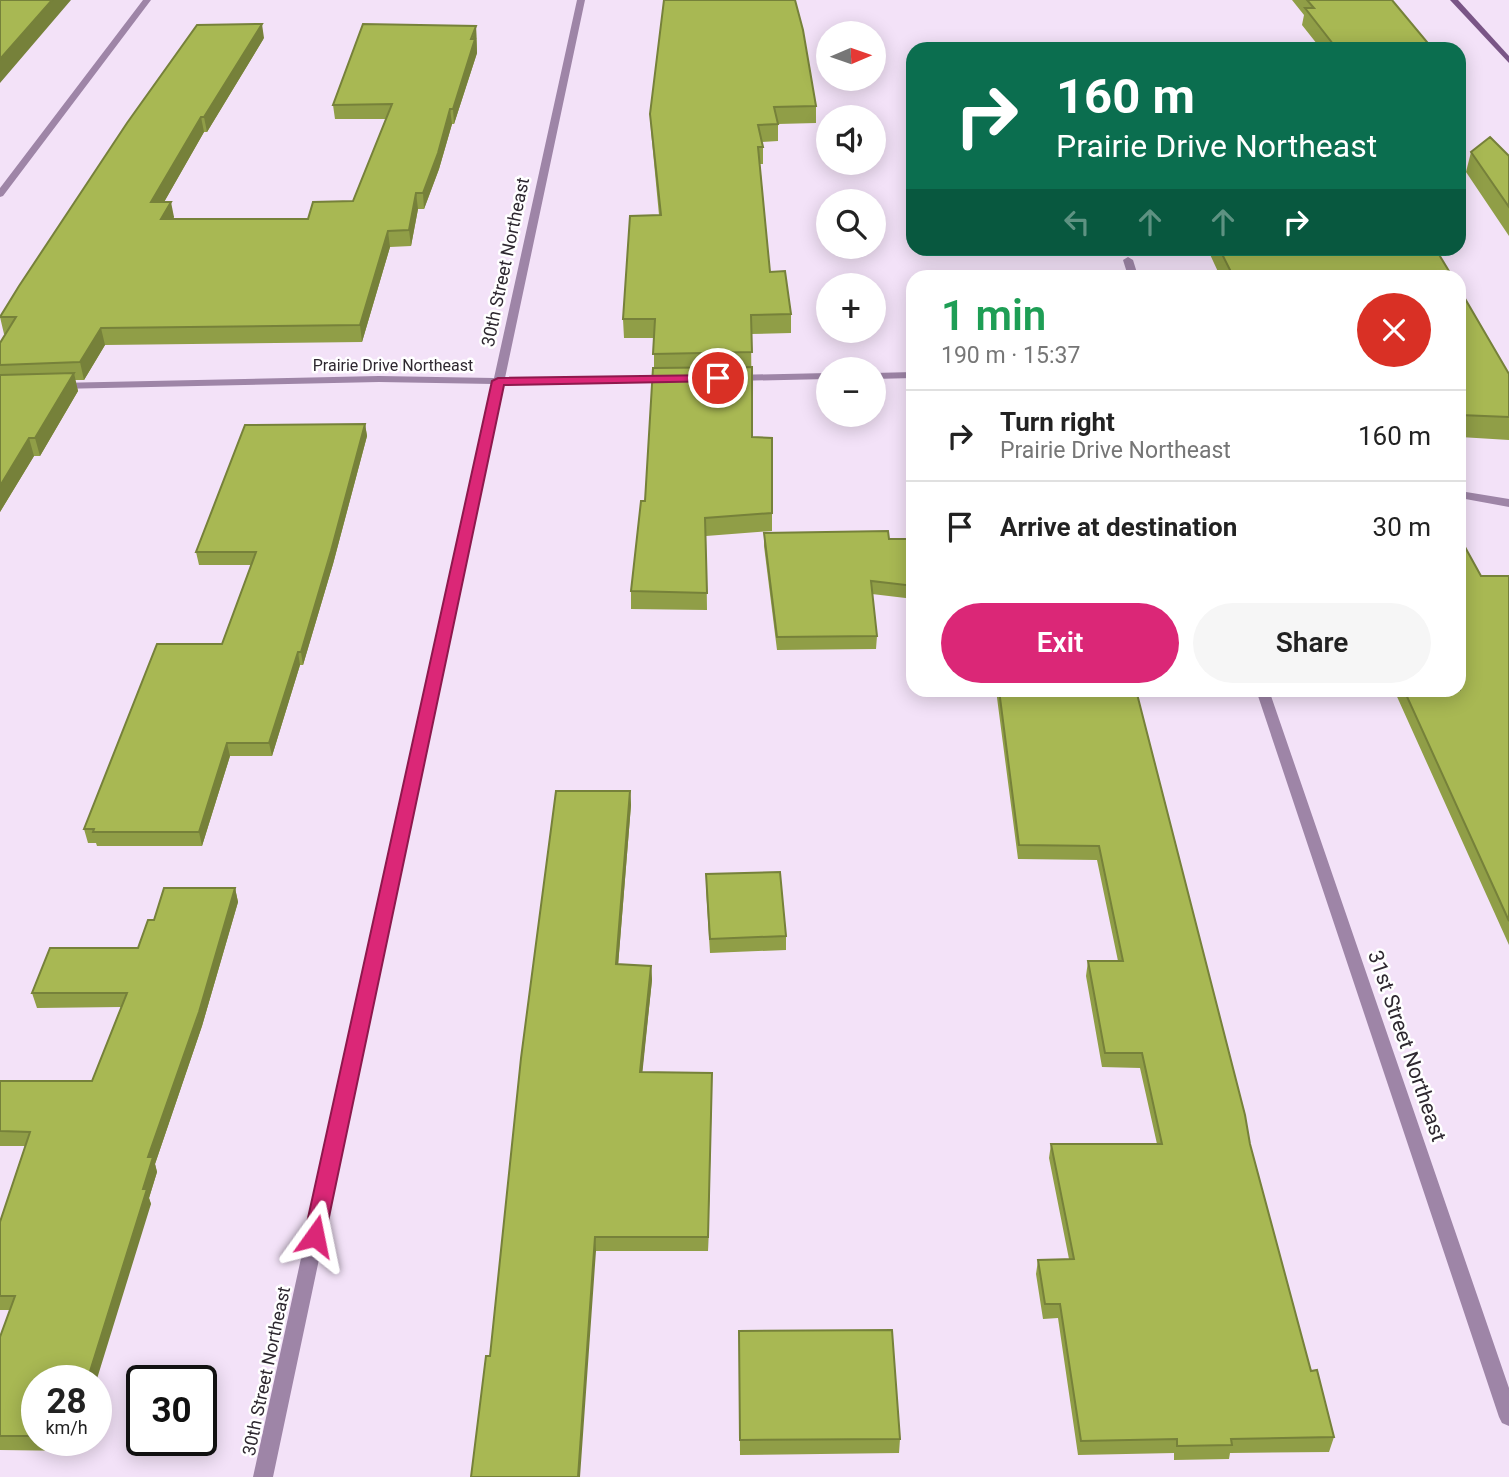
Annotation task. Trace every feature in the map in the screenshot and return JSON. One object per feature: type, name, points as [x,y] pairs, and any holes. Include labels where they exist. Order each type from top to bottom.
[{"type":"main road","points":[[1454,0],[1509,61]]},
{"type":"street","points":[[0,194],[147,0]]},
{"type":"street","name":"30th Street Northeast","points":[[263,1477],[581,0]]},
{"type":"street","points":[[1128,260],[1131,270]]},
{"type":"street","points":[[886,376],[906,375]]},
{"type":"street","points":[[718,378],[816,376]]},
{"type":"street","name":"Prairie Drive Northeast","points":[[41,386],[379,379],[677,379]]},
{"type":"street","points":[[1466,496],[1509,503]]},
{"type":"street","name":"31st Street Northeast","points":[[1264,697],[1509,1417]]},
{"type":"building","points":[[0,0],[52,0],[0,59]]},
{"type":"building","points":[[664,0],[795,0],[816,106],[774,107],[778,124],[758,125],[763,147],[758,147],[770,272],[785,271],[791,314],[751,315],[752,352],[653,354],[655,319],[623,319],[630,216],[661,215],[650,114]]},
{"type":"building","points":[[1307,0],[1392,0],[1427,42],[1332,42],[1305,8],[1314,8]]},
{"type":"building","points":[[262,24],[204,117],[201,117],[151,202],[171,202],[161,219],[308,219],[313,202],[353,201],[392,104],[333,105],[363,24],[476,26],[471,39],[475,39],[453,109],[450,109],[438,153],[423,193],[416,193],[409,230],[388,231],[360,325],[101,328],[80,362],[0,365],[0,343],[16,317],[0,317],[127,123],[197,25]]},
{"type":"building","points":[[1490,137],[1509,156],[1509,207],[1471,152]]},
{"type":"building","points":[[1223,256],[1440,256],[1448,270],[1230,270]]},
{"type":"building","points":[[1466,300],[1509,374],[1509,417],[1466,415]]},
{"type":"building","points":[[752,367],[752,437],[772,438],[772,513],[705,518],[707,593],[631,591],[641,501],[645,501],[653,368]]},
{"type":"building","points":[[74,373],[35,438],[29,438],[0,486],[0,375]]},
{"type":"building","points":[[365,424],[301,652],[298,652],[269,743],[227,743],[199,832],[93,832],[94,829],[84,829],[157,644],[222,644],[256,552],[196,552],[245,425]]},
{"type":"building","points":[[888,531],[889,539],[906,539],[906,585],[871,581],[877,636],[777,637],[764,533]]},
{"type":"building","points":[[1466,549],[1481,576],[1509,576],[1509,921],[1407,697],[1466,697]]},
{"type":"building","points":[[1000,697],[1138,697],[1245,1115],[1250,1144],[1311,1371],[1317,1370],[1334,1437],[1231,1439],[1232,1445],[1177,1446],[1177,1439],[1081,1441],[1060,1304],[1045,1304],[1038,1260],[1074,1259],[1051,1144],[1162,1144],[1142,1053],[1105,1053],[1088,961],[1123,961],[1099,846],[1019,845]]},
{"type":"building","points":[[556,791],[630,791],[616,964],[651,966],[640,1072],[712,1073],[708,1237],[595,1237],[578,1477],[471,1477],[486,1356],[490,1356],[521,1058]]},
{"type":"building","points":[[780,872],[786,936],[710,939],[706,874]]},
{"type":"building","points":[[164,888],[235,888],[199,1012],[148,1157],[153,1157],[143,1189],[147,1189],[92,1365],[21,1365],[21,1436],[0,1436],[0,1337],[15,1296],[0,1296],[0,1222],[30,1132],[0,1131],[0,1081],[92,1081],[127,993],[32,993],[50,948],[138,948],[148,920],[154,920]]},
{"type":"building","points":[[892,1330],[900,1439],[740,1440],[739,1331]]},
{"type":"route","points":[[315,1236],[498,381],[718,378]]}]
